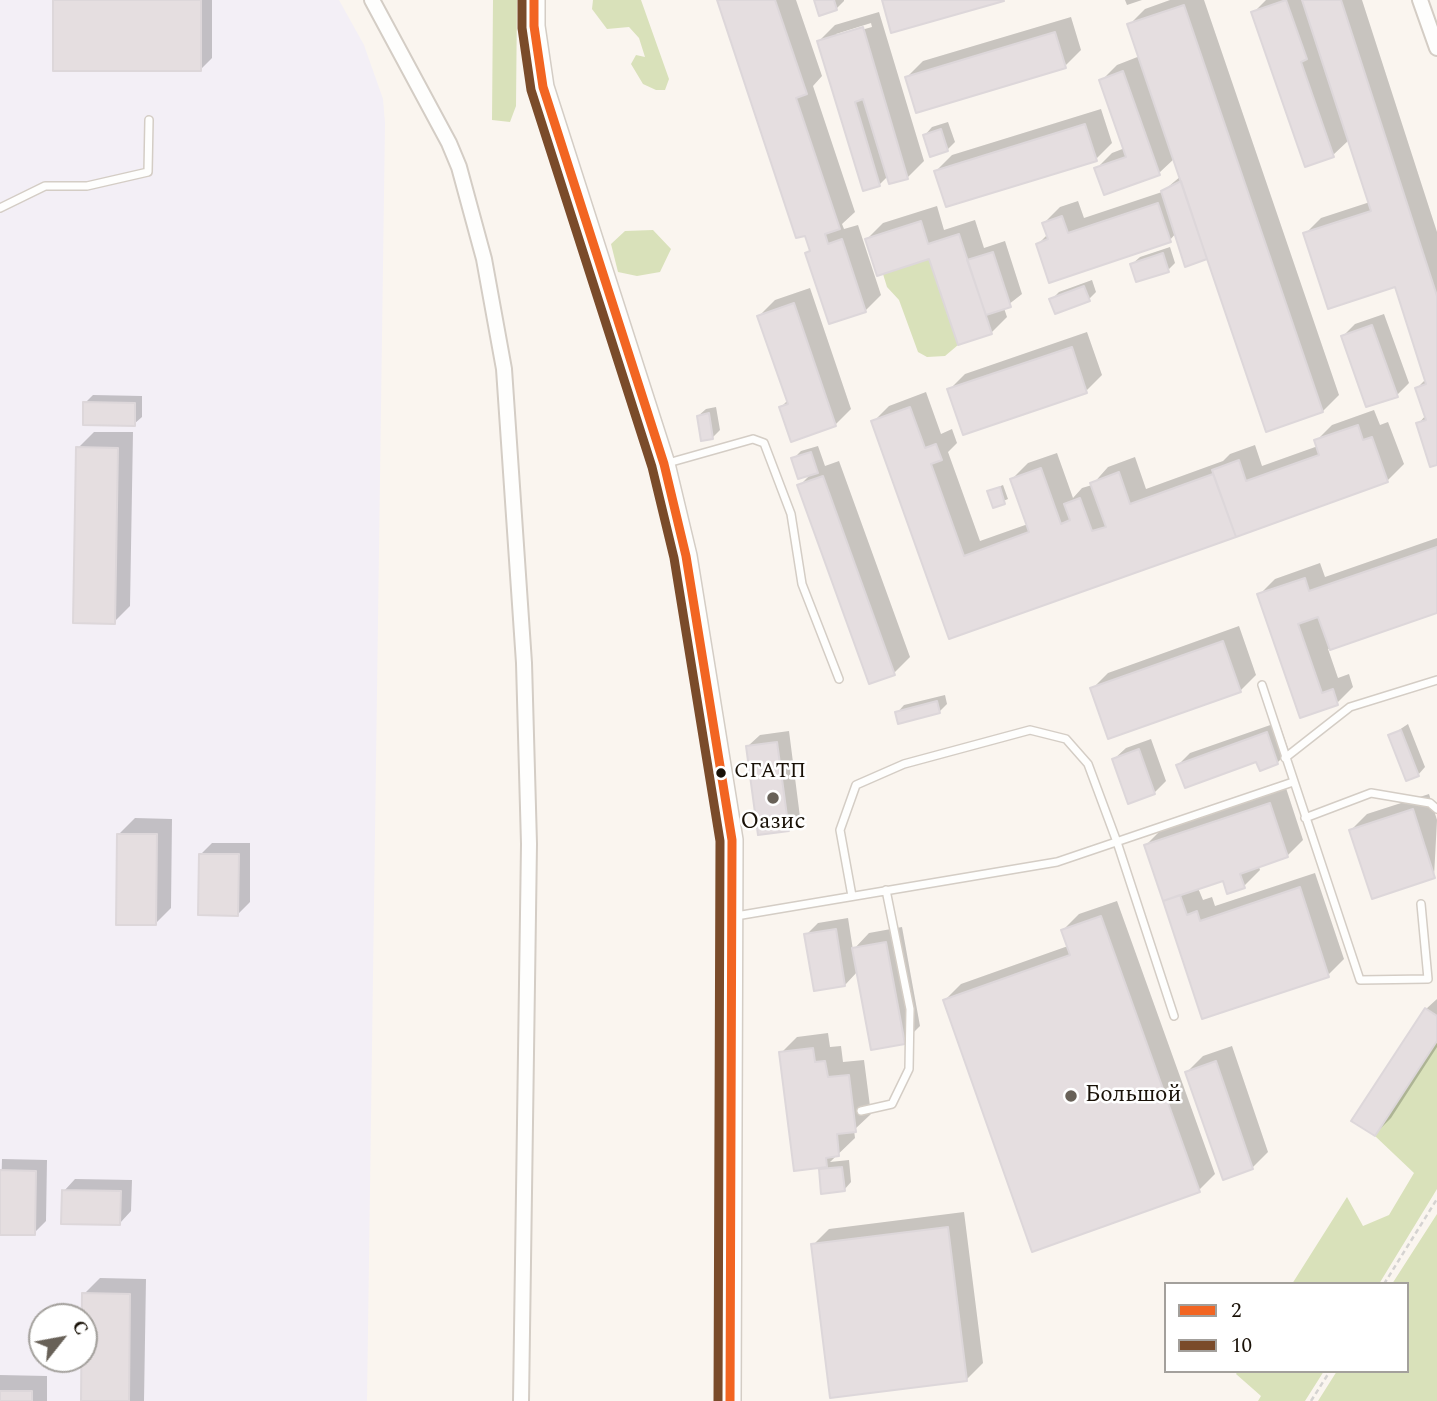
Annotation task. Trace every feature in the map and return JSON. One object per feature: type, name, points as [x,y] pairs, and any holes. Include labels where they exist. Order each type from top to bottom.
[{"type":"street","points":[[372,0],[459,167],[484,259],[504,369],[524,663],[529,844],[521,1401]]},
{"type":"street","points":[[534,0],[534,26],[543,87],[664,464],[686,556],[732,840],[730,1401]]},
{"type":"street","points":[[1420,0],[1431,14],[1437,48]]},
{"type":"lane","points":[[0,208],[45,186],[87,186],[148,172],[149,120]]},
{"type":"lane","points":[[664,464],[753,439],[764,443],[791,514],[802,584],[839,680]]},
{"type":"lane","points":[[1285,758],[1350,707],[1437,680]]},
{"type":"lane","points":[[1262,685],[1360,980],[1428,979],[1421,904]]},
{"type":"lane","points":[[852,896],[841,830],[856,785],[904,764],[1030,730],[1066,739],[1088,764],[1117,842],[1174,1016]]},
{"type":"lane","points":[[732,916],[1057,862],[1293,782]]},
{"type":"lane","points":[[1305,818],[1371,793],[1434,801],[1437,809]]},
{"type":"lane","points":[[861,1111],[892,1104],[909,1069],[910,1009],[886,890]]},
{"type":"path","points":[[1385,1282],[1437,1199]]},
{"type":"path","points":[[1311,1401],[1329,1373]]},
{"type":"shaded area","points":[[0,0],[339,0],[364,45],[383,99],[385,123],[367,1401],[0,1401]]},
{"type":"green space","points":[[493,0],[517,0],[516,106],[510,122],[492,120]]},
{"type":"green space","points":[[593,0],[641,0],[669,79],[665,90],[656,90],[643,84],[631,64],[636,55],[645,57],[639,38],[629,27],[607,29],[592,9]]},
{"type":"green space","points":[[653,230],[671,249],[660,272],[637,276],[618,272],[611,244],[625,231]]},
{"type":"green space","points":[[929,259],[958,345],[945,356],[927,357],[918,352],[899,300],[887,287],[883,274]]},
{"type":"green space","points":[[1437,1041],[1437,1189],[1380,1282],[1293,1282],[1347,1197],[1363,1226],[1389,1215],[1414,1173],[1375,1136]]},
{"type":"green space","points":[[1437,1214],[1437,1401],[1318,1401],[1336,1373],[1409,1373],[1409,1282],[1393,1282]]},
{"type":"green space","points":[[1323,1373],[1305,1401],[1258,1401],[1261,1396],[1236,1374]]},
{"type":"building","points":[[53,0],[201,0],[201,71],[53,71]]},
{"type":"building","points":[[717,0],[775,0],[807,94],[796,98],[840,229],[825,234],[828,244],[842,239],[866,312],[829,324],[805,253],[810,251],[805,236],[796,238]]},
{"type":"building","points":[[814,0],[834,0],[837,10],[819,16]]},
{"type":"building","points":[[882,0],[1003,0],[1004,1],[891,33]]},
{"type":"building","points":[[1286,0],[1307,59],[1301,62],[1334,157],[1305,167],[1251,12]]},
{"type":"building","points":[[1302,0],[1341,0],[1437,296],[1437,465],[1430,467],[1416,423],[1426,420],[1415,388],[1426,384],[1395,287],[1328,309],[1303,233],[1371,211]]},
{"type":"building","points":[[1184,5],[1323,412],[1266,432],[1127,24]]},
{"type":"building","points":[[863,27],[908,179],[889,184],[863,99],[855,102],[880,186],[863,191],[817,41]]},
{"type":"building","points":[[1055,32],[1066,68],[916,113],[905,77]]},
{"type":"building","points":[[1123,71],[1160,175],[1104,195],[1094,168],[1126,157],[1099,80]]},
{"type":"building","points":[[1085,124],[1097,161],[946,207],[934,171]]},
{"type":"building","points":[[941,129],[948,151],[930,157],[923,135]]},
{"type":"building","points":[[1181,181],[1207,259],[1185,267],[1161,191]]},
{"type":"building","points":[[1158,203],[1171,242],[1049,283],[1036,244],[1048,239],[1042,223],[1062,216],[1068,233]]},
{"type":"building","points":[[921,221],[928,244],[959,234],[992,334],[958,345],[929,259],[877,276],[865,239]]},
{"type":"building","points":[[993,252],[1011,307],[986,315],[967,260]]},
{"type":"building","points":[[1163,253],[1169,272],[1136,282],[1130,264]]},
{"type":"building","points":[[1084,286],[1090,301],[1055,314],[1049,299]]},
{"type":"building","points":[[794,303],[836,426],[791,442],[779,407],[788,404],[757,316]]},
{"type":"building","points":[[1372,325],[1398,397],[1366,407],[1341,336]]},
{"type":"building","points":[[1072,347],[1087,393],[963,435],[947,389]]},
{"type":"building","points":[[83,402],[135,403],[135,426],[83,425]]},
{"type":"building","points":[[910,407],[925,448],[936,444],[942,460],[931,464],[964,556],[1029,532],[1010,479],[1041,468],[1061,524],[1070,520],[1064,504],[1080,498],[1092,531],[1106,527],[1090,483],[1119,472],[1130,504],[1213,474],[1236,537],[949,639],[871,421]]},
{"type":"building","points":[[709,413],[713,439],[701,441],[697,416]]},
{"type":"building","points":[[1358,425],[1363,440],[1372,437],[1388,482],[1236,537],[1212,470],[1239,460],[1246,481],[1319,455],[1314,440]]},
{"type":"building","points":[[76,447],[118,448],[115,624],[73,623]]},
{"type":"building","points":[[811,452],[818,473],[798,479],[791,458]]},
{"type":"building","points":[[823,476],[895,675],[869,684],[797,485]]},
{"type":"building","points":[[1000,487],[1005,504],[993,508],[987,491]]},
{"type":"building","points":[[1437,547],[1437,613],[1330,650],[1318,617],[1298,624],[1322,693],[1333,689],[1338,705],[1300,718],[1257,594],[1305,578],[1309,591]]},
{"type":"building","points":[[1223,641],[1241,692],[1108,739],[1090,688]]},
{"type":"building","points":[[937,701],[940,713],[898,724],[895,712]]},
{"type":"building","points":[[1401,730],[1419,776],[1406,781],[1388,735]]},
{"type":"building","points":[[1267,732],[1278,764],[1260,771],[1256,762],[1185,788],[1176,765]]},
{"type":"building","points":[[777,742],[789,831],[758,835],[746,746]]},
{"type":"building","points":[[1139,749],[1155,794],[1128,804],[1112,759]]},
{"type":"building","points":[[1270,803],[1288,857],[1240,874],[1245,888],[1227,894],[1223,881],[1163,901],[1144,845]]},
{"type":"building","points":[[1413,809],[1435,878],[1372,899],[1349,830]]},
{"type":"building","points":[[117,834],[157,834],[156,925],[116,925]]},
{"type":"building","points":[[199,854],[239,854],[238,916],[198,915]]},
{"type":"building","points":[[1300,887],[1329,977],[1202,1019],[1163,901],[1180,895],[1187,915],[1197,911],[1200,921]]},
{"type":"building","name":"Большой","points":[[1101,916],[1200,1192],[1032,1252],[943,1000],[1070,955],[1061,930]]},
{"type":"building","points":[[836,929],[845,986],[814,991],[804,934]]},
{"type":"building","points":[[886,942],[905,1044],[871,1050],[852,948]]},
{"type":"building","points":[[1425,1008],[1437,1016],[1437,1041],[1375,1136],[1351,1121]]},
{"type":"building","points":[[813,1048],[815,1062],[825,1061],[828,1077],[849,1075],[856,1132],[837,1134],[839,1156],[826,1158],[827,1167],[794,1171],[779,1052]]},
{"type":"building","points":[[1216,1061],[1253,1169],[1223,1180],[1185,1072]]},
{"type":"building","points":[[842,1167],[845,1191],[821,1194],[819,1169]]},
{"type":"building","points":[[0,1170],[36,1171],[35,1235],[0,1235]]},
{"type":"building","points":[[62,1190],[121,1191],[120,1225],[61,1224]]},
{"type":"building","points":[[948,1227],[967,1381],[830,1398],[811,1244]]},
{"type":"building","points":[[82,1293],[130,1294],[129,1401],[81,1401],[81,1373],[98,1373],[98,1303],[82,1303]]},
{"type":"building","points":[[0,1391],[32,1391],[32,1401],[0,1401]]},
{"type":"transit line","name":"10","points":[[522,0],[522,28],[531,90],[652,467],[674,558],[720,841],[718,1401]]},
{"type":"transit line","name":"2","points":[[534,0],[534,26],[543,87],[664,464],[686,556],[732,840],[730,1401]]},
{"type":"place","name":"СГАТП","points":[[721,773]]},
{"type":"place","name":"Оазис","points":[[773,798]]},
{"type":"place","name":"Большой","points":[[1071,1096]]}]
